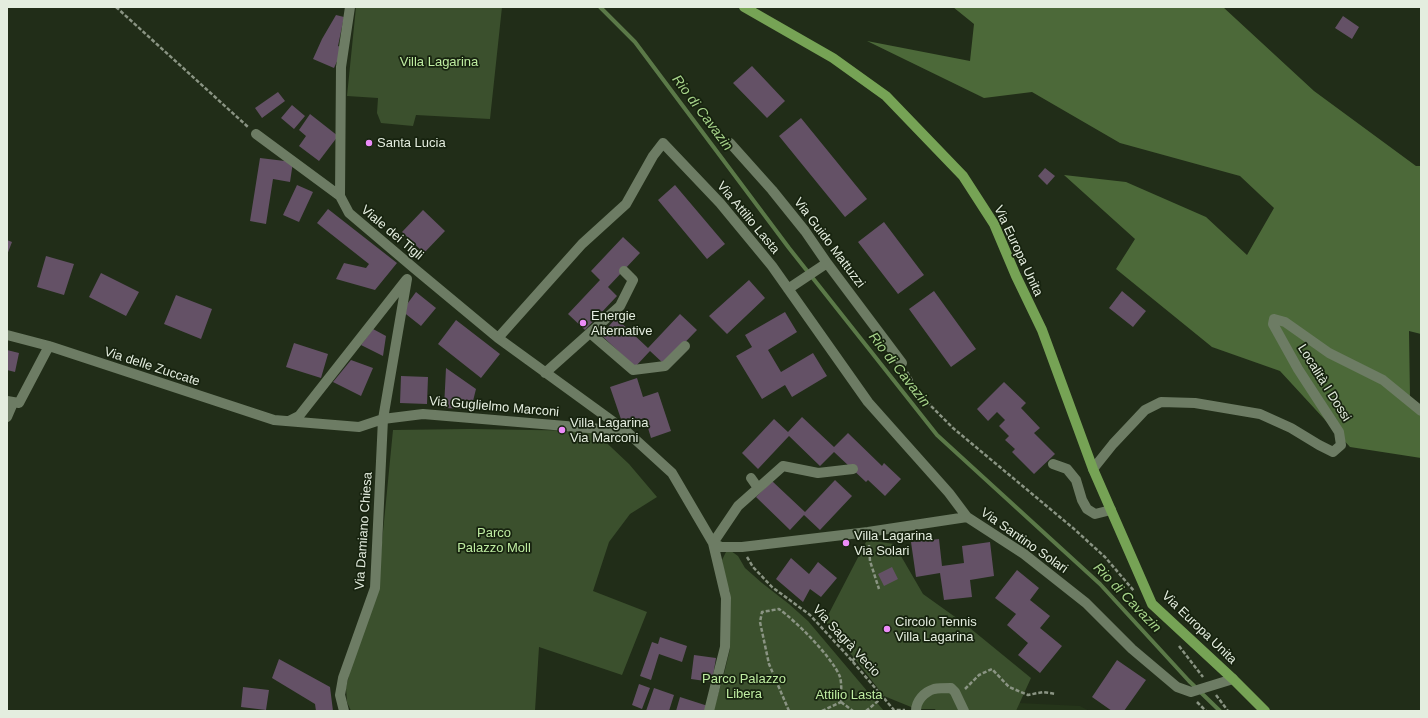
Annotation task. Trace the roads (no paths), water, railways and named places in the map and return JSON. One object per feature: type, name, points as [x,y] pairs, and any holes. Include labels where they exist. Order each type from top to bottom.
[{"type":"main road","name":"Via Europa Unita","points":[[744,7],[833,58],[886,96],[963,176],[994,224],[1016,276],[1042,330],[1093,469],[1152,604],[1233,679],[1265,711]]},
{"type":"street","name":"Viale dei Tigli","points":[[350,7],[340,67],[340,196],[349,213],[415,269],[498,338],[626,431],[672,473],[713,543],[726,598],[726,647],[709,711]]},
{"type":"street","points":[[256,134],[340,196]]},
{"type":"street","name":"Via Attilio Lasta","points":[[498,338],[582,244],[626,204],[653,156],[663,143],[720,203],[772,266],[868,402],[949,493],[967,517]]},
{"type":"street","name":"Via Guido Mattuzzi","points":[[730,143],[772,190],[805,231],[902,364]]},
{"type":"street","points":[[788,289],[828,264]]},
{"type":"street","points":[[289,421],[298,416],[415,269]]},
{"type":"street","points":[[545,373],[620,306],[633,280],[624,272]]},
{"type":"street","points":[[383,419],[407,279]]},
{"type":"street","name":"Località I Dossi","points":[[1093,469],[1113,444],[1145,410],[1161,402],[1195,403],[1260,414],[1291,428],[1333,452],[1340,445],[1339,432],[1298,369],[1273,324],[1274,319],[1285,322],[1329,353],[1383,380],[1421,411]]},
{"type":"street","points":[[590,333],[633,370],[665,366],[685,346]]},
{"type":"street","name":"Via delle Zuccate","points":[[7,335],[49,346],[274,420],[289,421]]},
{"type":"street","points":[[7,416],[10,402],[20,404],[49,346]]},
{"type":"street","name":"Via Guglielmo Marconi","points":[[289,421],[359,427],[383,419],[423,414],[626,431]]},
{"type":"street","name":"Via Damiano Chiesa","points":[[344,711],[340,695],[344,678],[375,588],[383,419]]},
{"type":"street","points":[[1053,464],[1067,469],[1076,480],[1082,500],[1087,509],[1095,514],[1111,510]]},
{"type":"street","points":[[713,543],[738,506],[783,466],[818,473],[853,469]]},
{"type":"street","points":[[751,478],[758,488]]},
{"type":"street","name":"Via Santino Solari","points":[[713,543],[721,547],[742,547],[868,532],[967,517],[1024,554],[1086,603],[1132,649],[1177,687],[1191,692],[1233,679]]},
{"type":"street","points":[[916,711],[920,698],[933,689],[950,688],[958,696],[964,711]]},
{"type":"waterway","name":"Rio di Cavazin","points":[[600,7],[635,42],[789,248],[937,435],[1100,584],[1189,681],[1220,711]]},
{"type":"place","name":"Santa Lucia","points":[[369,143]]},
{"type":"place","name":"Energie Alternative","points":[[583,323]]},
{"type":"place","name":"Villa Lagarina Via Marconi","points":[[562,430]]},
{"type":"place","name":"Villa Lagarina Via Solari","points":[[846,543]]},
{"type":"place","name":"Circolo Tennis Villa Lagarina","points":[[887,629]]},
{"type":"park label","name":"Villa Lagarina","points":[[439,62]]},
{"type":"park label","name":"Parco Palazzo Moll","points":[[494,540]]},
{"type":"park label","name":"Parco Palazzo Libera","points":[[744,686]]},
{"type":"park label","name":"Attilio Lasta","points":[[849,695]]}]
